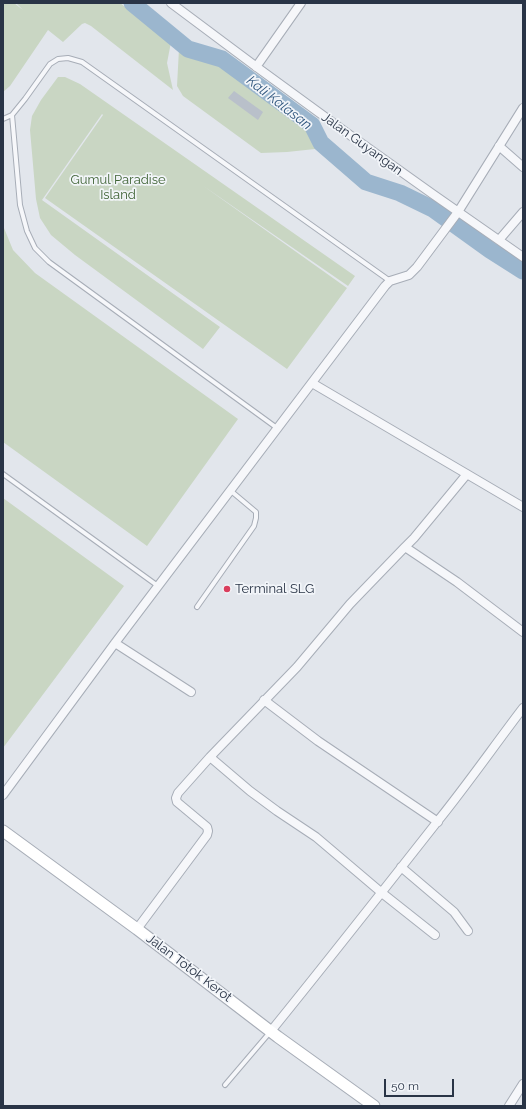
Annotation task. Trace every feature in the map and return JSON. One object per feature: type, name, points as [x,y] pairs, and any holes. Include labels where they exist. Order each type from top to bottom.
[{"type":"main road","name":"Jalan Totok Kerot","points":[[3,831],[374,1106]]},
{"type":"street","name":"Jalan Guyangan","points":[[171,3],[456,215],[499,240],[523,257]]},
{"type":"street","points":[[256,67],[301,3]]},
{"type":"street","points":[[3,795],[115,643],[385,286],[390,281],[409,275],[436,242],[456,215],[523,108]]},
{"type":"street","points":[[499,146],[523,167]]},
{"type":"street","points":[[499,240],[523,212]]},
{"type":"street","points":[[312,383],[523,507]]},
{"type":"street","points":[[137,929],[207,835],[207,827],[178,802],[176,798],[178,793],[210,757],[297,667],[350,604],[414,538],[467,474]]},
{"type":"street","points":[[405,547],[457,582],[523,632]]},
{"type":"street","points":[[115,643],[191,692]]},
{"type":"street","points":[[264,700],[318,741],[438,822]]},
{"type":"street","points":[[271,1031],[438,822],[523,708]]},
{"type":"street","points":[[210,757],[250,791],[316,837],[382,893],[435,935]]},
{"type":"street","points":[[401,867],[454,912],[468,931]]},
{"type":"street","points":[[509,1106],[523,1084]]},
{"type":"lane","points":[[3,119],[12,115],[50,64],[58,59],[68,58],[82,62],[390,281]]},
{"type":"lane","points":[[12,115],[20,204],[27,231],[35,248],[49,262],[277,428]]},
{"type":"lane","points":[[3,474],[158,586]]},
{"type":"lane","points":[[197,607],[254,526],[256,512],[231,491]]},
{"type":"lane","points":[[225,1085],[271,1031]]},
{"type":"green space","points":[[3,3],[14,3],[23,10],[16,3],[120,3],[171,42],[167,63],[173,90],[91,26],[85,23],[82,24],[63,42],[48,30],[10,86],[3,92]]},
{"type":"green space","points":[[179,49],[196,57],[222,63],[309,129],[317,143],[315,149],[261,153],[183,96],[177,86]]},
{"type":"green space","name":"Gumul Paradise Island","points":[[58,77],[65,77],[80,84],[355,276],[348,286],[202,185],[347,288],[287,369],[45,198],[103,115],[102,114],[42,200],[220,327],[203,349],[75,255],[51,235],[40,218],[36,199],[30,130],[32,116],[41,100]]},
{"type":"green space","points":[[3,221],[4,228],[13,250],[35,273],[238,419],[147,546],[3,442]]},
{"type":"green space","points":[[3,498],[124,586],[3,748]]},
{"type":"building","points":[[234,91],[263,112],[258,120],[228,98]]},
{"type":"waterway","name":"Kali Kalasan","points":[[132,3],[188,49],[222,59],[312,125],[321,143],[366,182],[400,193],[433,209],[490,250],[523,271]]},
{"type":"place","name":"Terminal SLG","points":[[227,589]]}]
